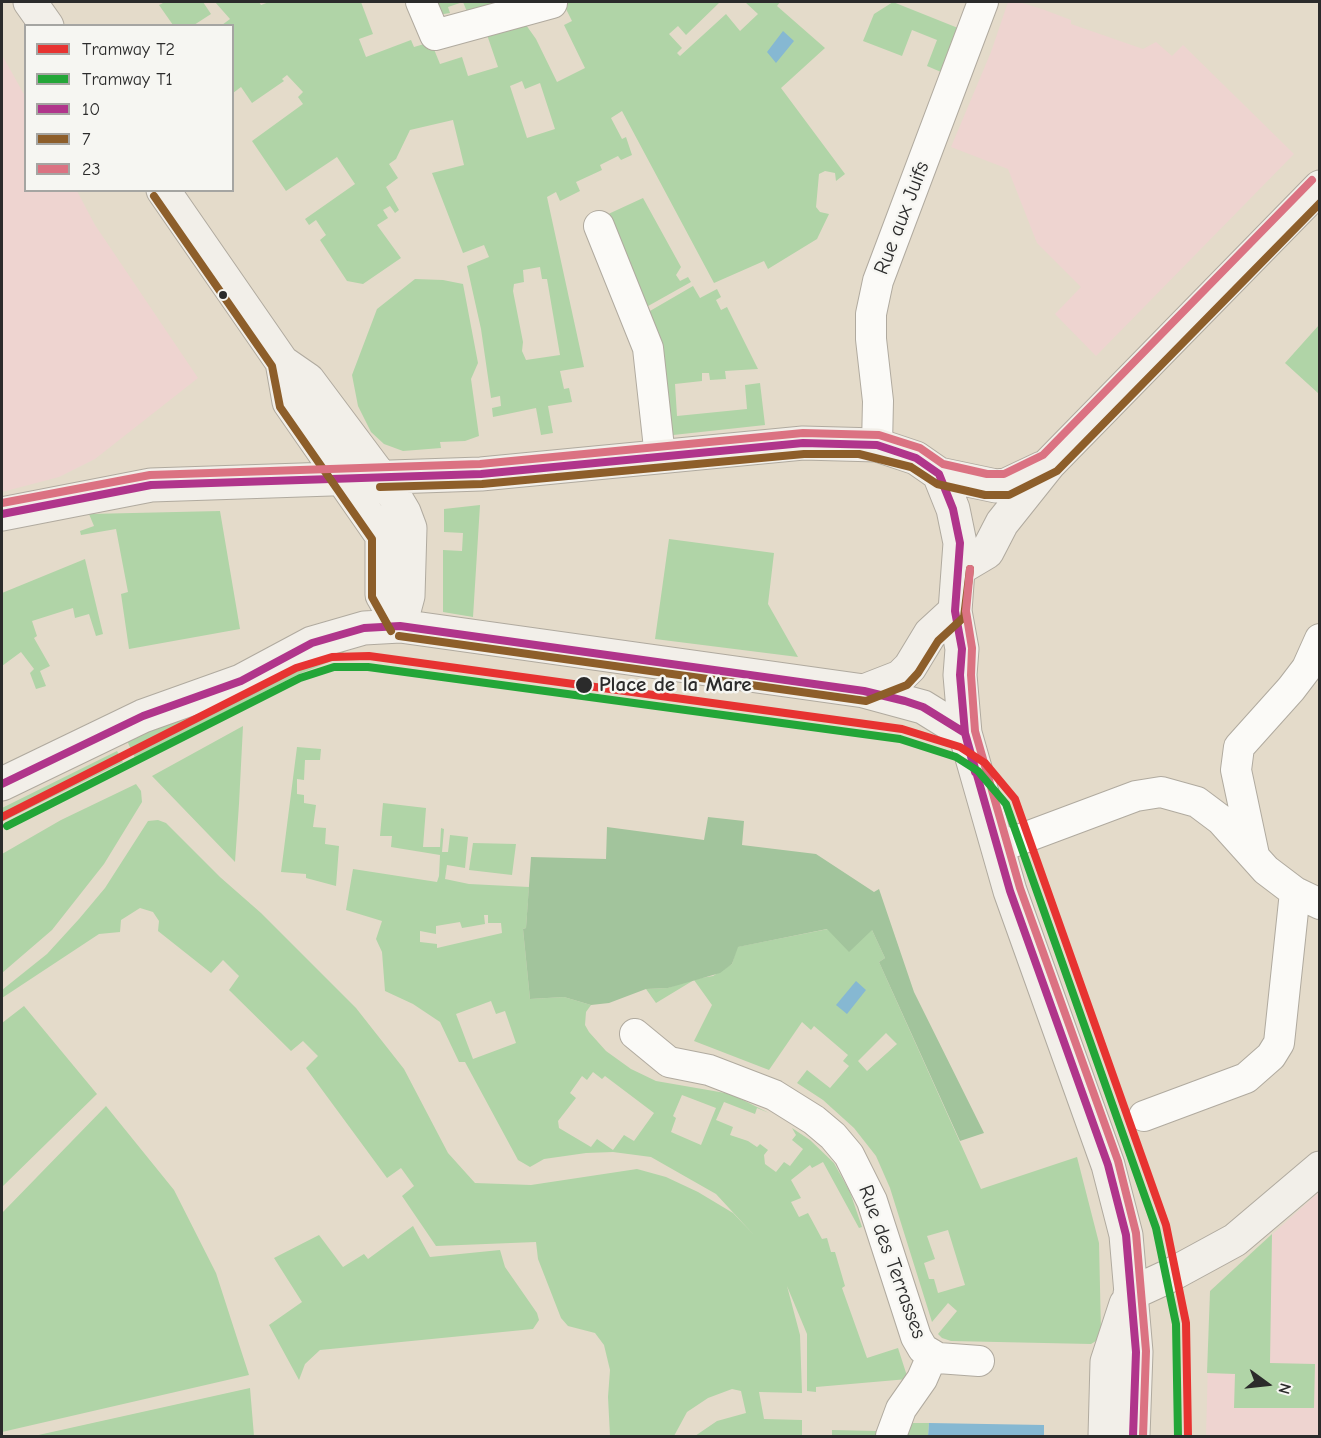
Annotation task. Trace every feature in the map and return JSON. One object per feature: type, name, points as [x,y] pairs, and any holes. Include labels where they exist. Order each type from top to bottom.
[{"type":"main road","points":[[30,2],[46,24]]},
{"type":"main road","points":[[960,568],[987,552],[1002,523],[1049,464],[1320,186]]},
{"type":"main road","points":[[164,192],[282,362],[308,380],[394,495],[410,528],[408,596],[400,626]]},
{"type":"main road","points":[[282,362],[289,402],[382,536],[382,595],[400,626]]},
{"type":"main road","points":[[287,479],[299,468],[308,429]]},
{"type":"main road","points":[[2,514],[151,485],[481,474],[803,443],[877,445],[916,458],[939,474],[986,485],[1006,485],[1049,464]]},
{"type":"main road","points":[[939,474],[957,523],[960,543],[960,568],[955,611],[962,649],[960,675],[965,733],[997,848],[1119,1203],[1126,1235],[1136,1352],[1133,1437]]},
{"type":"main road","points":[[864,691],[900,677],[910,667],[930,634],[955,611]]},
{"type":"main road","points":[[2,784],[143,716],[241,681],[312,643],[364,628],[400,626],[864,691],[923,707],[965,733]]},
{"type":"main road","points":[[1104,1437],[1107,1362],[1130,1294],[1167,1277],[1234,1240],[1320,1168]]},
{"type":"street","points":[[421,2],[435,35],[552,3]]},
{"type":"street","name":"Rue aux Juifs","points":[[877,445],[877,396],[871,339],[871,314],[878,281],[983,2]]},
{"type":"street","points":[[599,226],[648,348],[660,457]]},
{"type":"street","points":[[1254,856],[1236,770],[1239,747],[1307,668],[1320,639]]},
{"type":"street","points":[[997,848],[1136,796],[1161,792],[1197,802],[1221,820],[1266,870],[1307,898],[1279,1043],[1271,1056],[1246,1078],[1144,1116]]},
{"type":"street","name":"Rue des Terrasses","points":[[635,1034],[669,1062],[710,1070],[766,1092],[814,1120],[832,1136],[849,1155],[872,1201],[916,1337],[923,1349],[932,1356],[947,1360],[979,1360]]},
{"type":"street","points":[[891,1437],[901,1409],[922,1379],[932,1356]]},
{"type":"shaded area","points":[[1008,2],[1019,2],[1042,9],[1071,20],[1071,24],[1143,49],[1156,42],[1172,56],[1183,45],[1294,154],[1096,356],[1055,314],[1081,287],[1037,243],[1008,169],[951,147],[991,52]]},
{"type":"shaded area","points":[[2,55],[24,94],[24,192],[78,192],[95,225],[198,378],[95,459],[59,477],[2,492]]},
{"type":"shaded area","points":[[1319,1192],[1319,1436],[1206,1436],[1210,1291]]},
{"type":"green space","points":[[165,2],[203,2],[211,14],[196,24],[172,24],[159,5]]},
{"type":"green space","points":[[215,2],[259,2],[261,5],[269,2],[361,2],[373,34],[359,39],[366,57],[411,40],[414,47],[431,42],[440,64],[462,57],[468,76],[498,67],[484,26],[519,15],[536,39],[557,82],[585,68],[564,25],[572,21],[563,3],[559,2],[720,2],[686,35],[678,26],[669,34],[682,48],[677,53],[680,56],[726,14],[740,31],[758,14],[745,2],[780,2],[777,6],[825,48],[781,88],[845,174],[836,181],[835,173],[825,171],[819,174],[816,207],[820,212],[829,214],[817,239],[768,269],[764,261],[714,283],[622,111],[611,118],[622,139],[626,137],[632,155],[621,160],[618,156],[600,165],[602,170],[576,182],[580,191],[560,201],[556,192],[547,197],[584,367],[560,371],[564,389],[569,388],[572,402],[548,406],[553,433],[541,435],[536,408],[493,417],[492,408],[501,406],[500,396],[491,398],[481,329],[467,266],[489,257],[484,245],[463,253],[432,173],[464,165],[453,120],[410,130],[396,159],[389,164],[398,178],[386,187],[399,210],[395,213],[390,206],[383,210],[388,218],[377,225],[401,258],[363,284],[347,281],[320,240],[326,235],[316,220],[309,225],[305,219],[355,184],[337,157],[286,191],[252,141],[303,104],[298,97],[303,92],[287,75],[282,79],[284,81],[252,103],[241,87],[234,92],[234,24],[223,24],[230,19]],"holes":[[[522,81],[525,89],[540,83],[555,129],[527,138],[510,86]],[[540,267],[542,279],[547,279],[560,355],[526,360],[522,351],[523,342],[513,291],[514,284],[524,282],[523,270]]]},
{"type":"green space","points":[[428,2],[463,2],[448,7],[450,13],[440,14]]},
{"type":"green space","points":[[463,2],[496,2],[499,10],[470,19]]},
{"type":"green space","points":[[893,2],[958,28],[941,72],[927,66],[937,40],[912,30],[902,56],[863,41],[874,14]]},
{"type":"green space","points":[[643,198],[681,267],[676,275],[680,281],[688,277],[691,282],[641,310],[604,216]]},
{"type":"green space","points":[[415,279],[443,280],[463,284],[478,363],[471,379],[479,436],[465,441],[440,442],[441,448],[403,451],[384,444],[371,432],[358,406],[352,375],[377,309]]},
{"type":"green space","points":[[693,286],[700,298],[717,289],[721,297],[716,300],[721,310],[727,307],[758,369],[725,371],[726,379],[710,380],[709,373],[702,373],[702,381],[675,384],[677,416],[747,409],[745,385],[760,383],[765,425],[664,436],[643,315]]},
{"type":"green space","points":[[1319,325],[1319,394],[1285,363]]},
{"type":"green space","points":[[480,505],[473,617],[443,612],[443,550],[462,551],[463,533],[444,532],[444,509]]},
{"type":"green space","points":[[220,511],[240,629],[129,649],[121,594],[128,592],[116,529],[81,535],[80,531],[94,526],[89,514]]},
{"type":"green space","points":[[669,539],[774,553],[768,604],[798,657],[655,639]]},
{"type":"green space","points":[[85,559],[103,634],[96,636],[89,614],[75,618],[73,608],[32,621],[37,636],[34,638],[50,666],[40,671],[46,686],[36,689],[30,673],[34,669],[21,652],[2,666],[2,593]]},
{"type":"green space","points":[[341,641],[346,651],[329,662],[297,675],[135,758],[123,732]]},
{"type":"green space","points":[[243,726],[239,804],[235,862],[152,776]]},
{"type":"green space","points":[[297,747],[321,749],[320,760],[305,760],[304,780],[297,779],[297,794],[304,795],[304,803],[316,805],[313,827],[326,828],[325,844],[339,846],[336,886],[306,878],[306,874],[281,872]]},
{"type":"green space","points":[[117,751],[123,762],[2,822],[2,808]]},
{"type":"green space","points":[[136,784],[141,791],[142,802],[104,864],[52,930],[2,973],[2,854],[61,820]]},
{"type":"green space","points":[[383,803],[426,808],[423,847],[440,847],[441,828],[444,829],[442,852],[448,852],[450,835],[468,837],[465,868],[447,865],[445,879],[469,884],[529,887],[526,928],[523,929],[530,999],[564,997],[591,1005],[586,1012],[585,1025],[589,1032],[606,1051],[631,1069],[656,1081],[731,1094],[769,1113],[757,1108],[755,1114],[724,1102],[716,1120],[733,1127],[730,1135],[748,1141],[757,1147],[760,1144],[768,1150],[764,1155],[765,1164],[776,1172],[784,1162],[790,1166],[803,1149],[792,1140],[796,1135],[792,1128],[810,1140],[834,1163],[850,1192],[862,1227],[859,1228],[823,1162],[812,1168],[810,1165],[791,1180],[801,1198],[791,1202],[799,1217],[808,1213],[822,1239],[827,1238],[831,1252],[835,1252],[845,1286],[842,1288],[867,1358],[898,1348],[908,1379],[816,1387],[816,1392],[807,1391],[807,1334],[787,1286],[800,1335],[802,1393],[759,1392],[764,1419],[802,1420],[802,1436],[695,1436],[717,1421],[746,1413],[741,1391],[732,1389],[708,1398],[687,1412],[674,1436],[610,1436],[608,1397],[610,1370],[604,1345],[595,1333],[568,1326],[561,1318],[538,1259],[536,1242],[436,1246],[402,1196],[414,1186],[401,1168],[387,1178],[306,1068],[318,1056],[303,1041],[291,1051],[229,990],[239,976],[223,960],[211,973],[158,931],[159,921],[153,912],[140,908],[121,920],[120,932],[99,934],[2,998],[2,990],[47,954],[105,888],[148,821],[158,820],[166,823],[220,877],[261,913],[356,1008],[404,1069],[448,1153],[475,1183],[531,1185],[637,1169],[666,1177],[698,1192],[733,1213],[754,1235],[716,1194],[651,1157],[613,1152],[586,1153],[544,1159],[530,1167],[518,1160],[465,1062],[459,1062],[440,1022],[413,1004],[385,991],[382,952],[376,939],[382,921],[346,910],[353,869],[437,882],[440,855],[391,847],[392,836],[380,836]],"holes":[[[484,915],[488,915],[488,923],[501,923],[502,933],[437,948],[437,944],[420,942],[420,931],[436,934],[436,926],[460,922],[462,928],[485,924]],[[491,1001],[496,1014],[505,1011],[516,1043],[473,1059],[456,1014]],[[593,1072],[602,1079],[605,1076],[654,1113],[634,1141],[624,1135],[613,1150],[597,1139],[591,1147],[559,1128],[558,1121],[576,1098],[570,1093],[582,1076],[587,1080]],[[682,1095],[716,1108],[701,1145],[671,1132],[676,1118],[673,1116]]]},
{"type":"green space","points":[[708,817],[744,821],[742,845],[816,854],[874,892],[879,889],[914,992],[984,1133],[960,1141],[879,962],[885,958],[872,930],[849,952],[827,929],[738,947],[732,964],[720,973],[668,988],[646,989],[609,1003],[591,1005],[564,997],[530,999],[523,929],[526,928],[531,857],[606,859],[607,827],[704,840]]},
{"type":"green space","points":[[473,843],[516,844],[512,875],[469,870]]},
{"type":"green space","points":[[828,929],[872,930],[885,958],[879,962],[981,1189],[1077,1157],[1099,1243],[1101,1332],[1096,1341],[1091,1344],[951,1341],[938,1334],[957,1311],[948,1303],[932,1322],[890,1188],[876,1156],[854,1128],[823,1100],[797,1083],[807,1070],[830,1088],[849,1066],[843,1061],[848,1055],[814,1026],[811,1030],[802,1022],[769,1070],[694,1041],[712,1005],[694,980],[656,1003],[646,989],[668,988],[689,980],[713,976],[732,964],[737,947]],"holes":[[[886,1033],[897,1044],[867,1071],[858,1061]],[[948,1230],[965,1285],[938,1293],[934,1279],[929,1279],[924,1263],[935,1259],[927,1236]]]},
{"type":"green space","points":[[24,1006],[97,1094],[2,1187],[2,1023]]},
{"type":"green space","points":[[106,1106],[174,1190],[216,1273],[249,1375],[2,1432],[2,1213]]},
{"type":"green space","points":[[413,1226],[430,1257],[500,1250],[505,1267],[537,1313],[539,1320],[533,1329],[320,1350],[305,1364],[299,1380],[269,1325],[302,1302],[274,1258],[319,1235],[343,1267],[364,1254],[368,1259]]},
{"type":"green space","points":[[1272,1234],[1270,1363],[1315,1364],[1314,1408],[1234,1408],[1235,1374],[1207,1373],[1210,1291]]},
{"type":"green space","points":[[250,1388],[254,1436],[34,1436]]},
{"type":"green space","points":[[904,1423],[929,1423],[928,1436],[904,1436]]},
{"type":"green space","points":[[832,1430],[878,1431],[878,1436],[832,1436]]},
{"type":"water","points":[[783,31],[794,41],[776,63],[767,52]]},
{"type":"water","points":[[856,981],[866,990],[847,1014],[836,1005]]},
{"type":"water","points":[[929,1423],[1044,1425],[1044,1436],[928,1436]]},
{"type":"tram line","name":"T2","points":[[2,817],[296,668],[332,657],[369,656],[902,729],[960,747],[985,763],[1015,799],[1166,1225],[1186,1323],[1188,1436]]},
{"type":"tram line","name":"T1","points":[[7,826],[300,678],[334,667],[368,667],[900,739],[956,757],[978,771],[1006,804],[1156,1228],[1176,1324],[1178,1436]]},
{"type":"transit line","name":"23","points":[[2,503],[150,475],[480,464],[803,433],[879,435],[920,448],[943,464],[987,474],[1004,474],[1043,455],[1312,180]]},
{"type":"transit line","name":"7","points":[[154,196],[272,366],[280,407],[372,539],[372,597],[391,631]]},
{"type":"transit line","name":"7","points":[[380,487],[482,484],[804,454],[859,454],[911,467],[937,484],[985,495],[1009,495],[1057,471],[1320,203]]},
{"type":"transit line","name":"10","points":[[2,514],[151,485],[481,474],[803,443],[877,445],[916,458],[939,474],[953,509],[960,543],[955,611],[962,649],[960,675],[965,733],[1010,891],[1108,1165],[1126,1235],[1136,1352],[1133,1436]]},
{"type":"transit line","name":"7","points":[[399,636],[866,701],[907,685],[918,673],[938,641],[964,617],[970,569]]},
{"type":"transit line","name":"23","points":[[970,569],[966,611],[972,648],[971,675],[975,731],[1020,888],[1118,1161],[1136,1233],[1146,1351],[1143,1436]]},
{"type":"transit line","name":"10","points":[[2,784],[143,716],[241,681],[312,643],[364,628],[400,626],[864,691],[905,701],[923,707],[965,733],[975,772]]},
{"type":"place","name":"Place de la Mare","points":[[584,685]]}]
